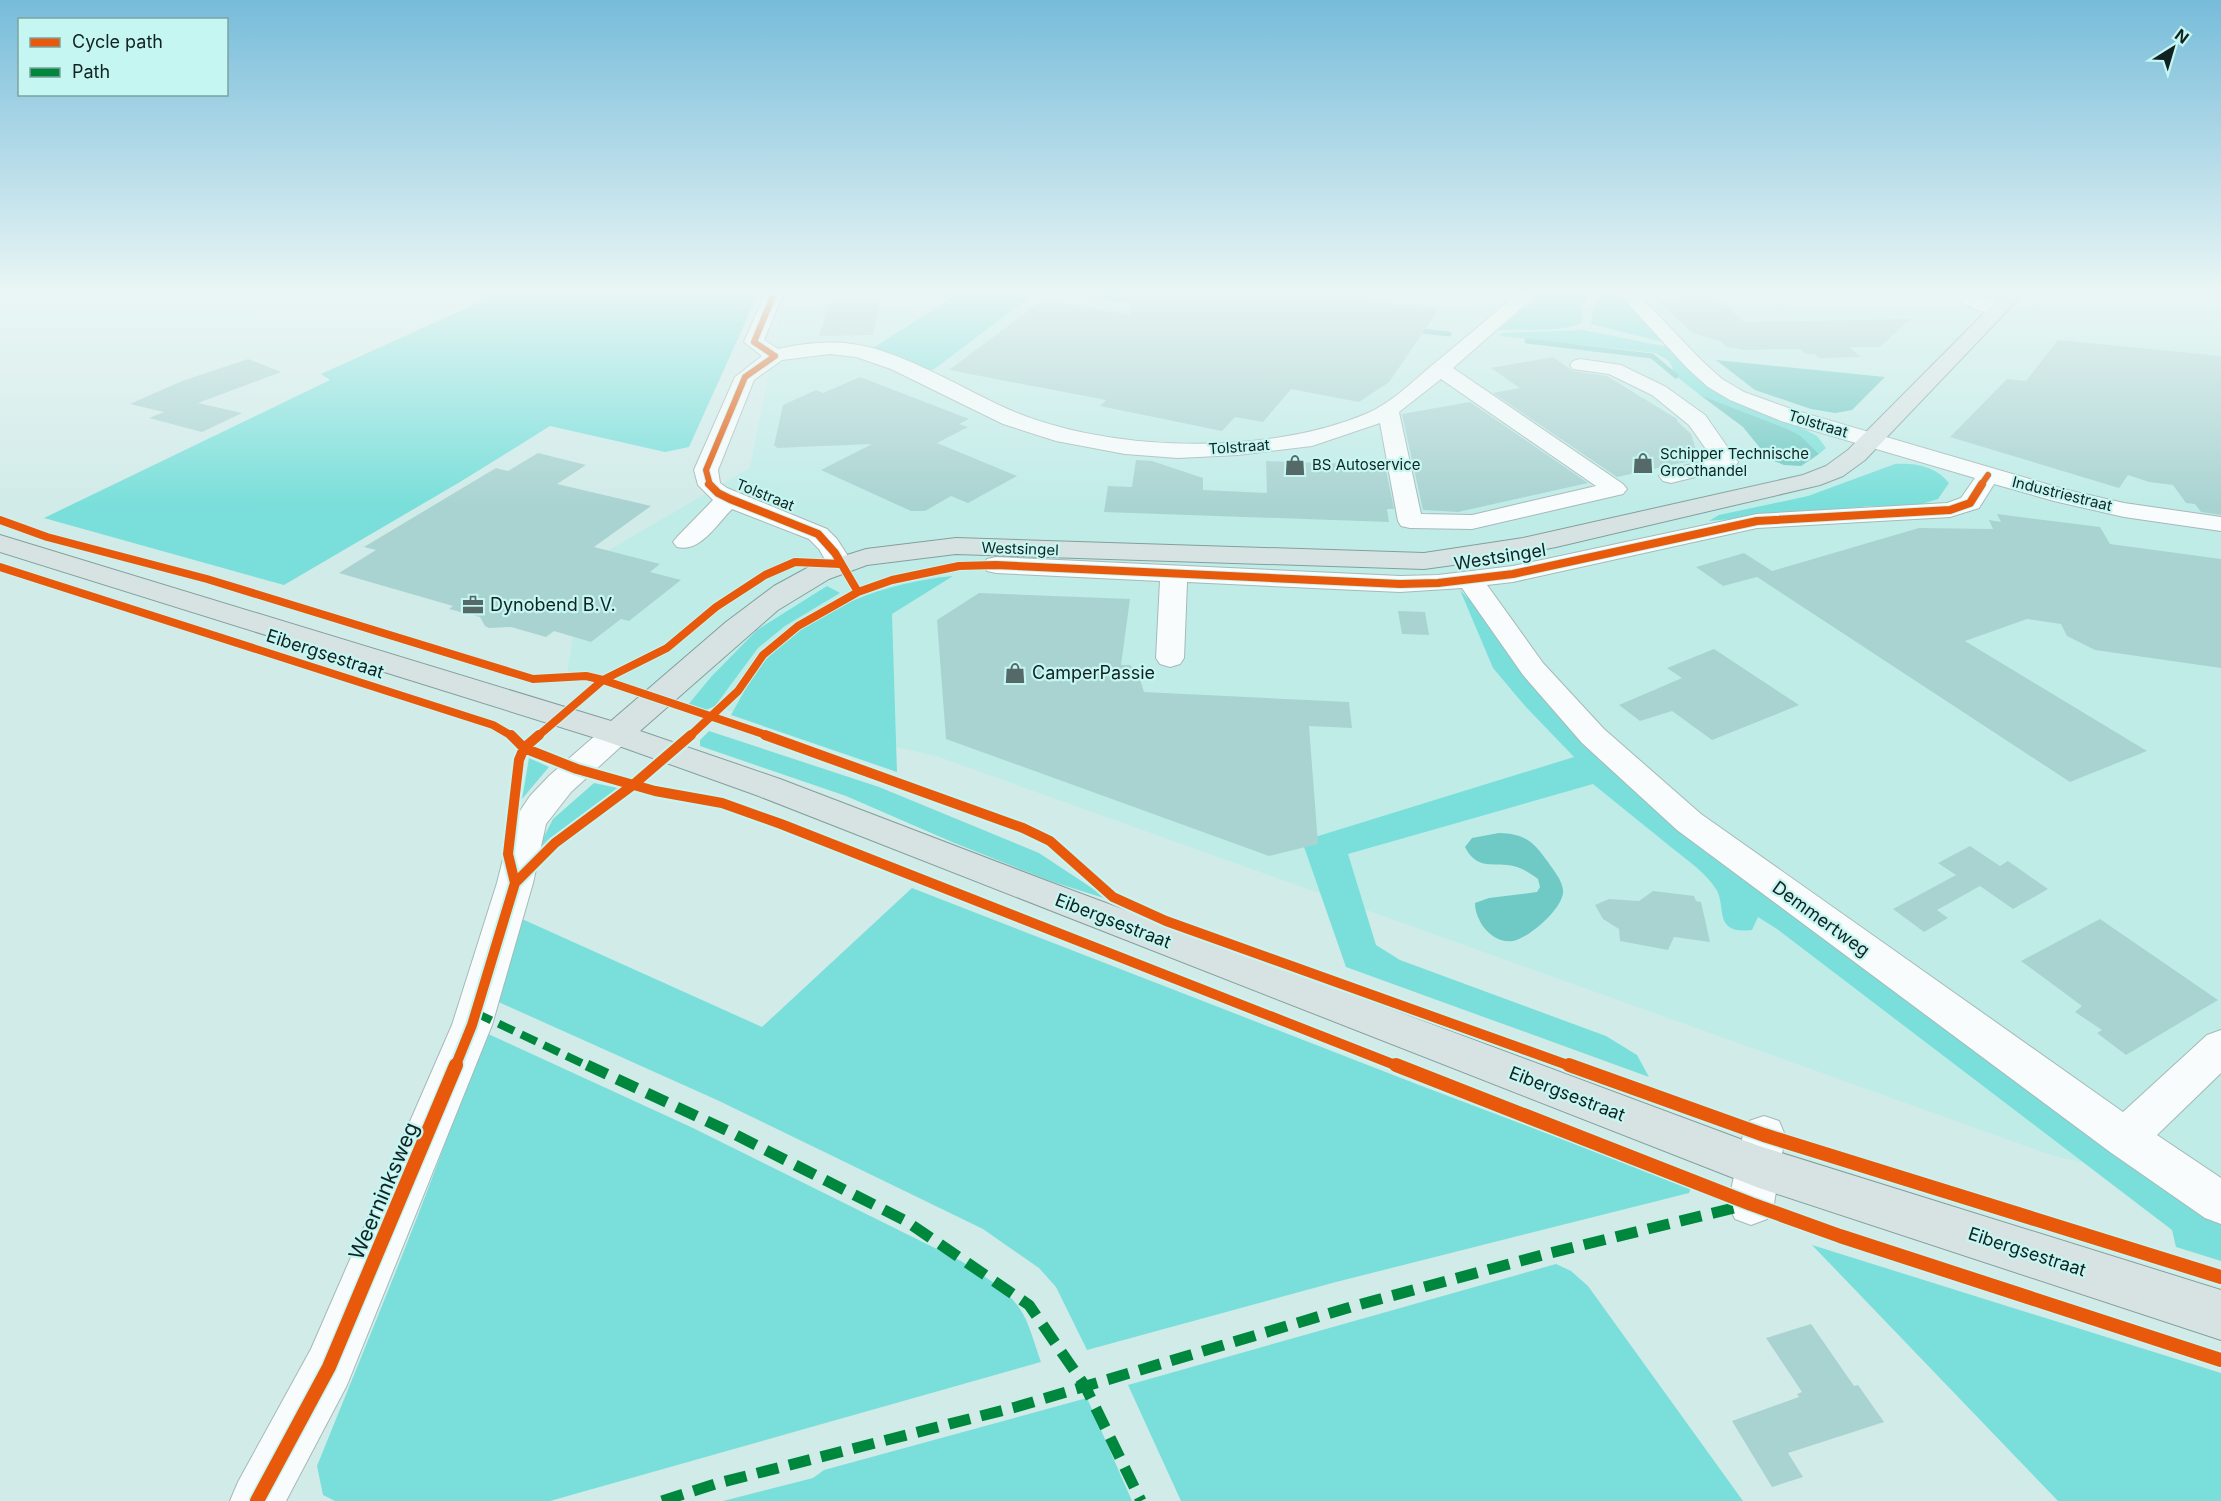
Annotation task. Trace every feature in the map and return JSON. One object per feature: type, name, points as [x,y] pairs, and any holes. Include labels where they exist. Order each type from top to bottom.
[{"type":"main road","name":"Westsingel","points":[[616,734],[757,610],[790,588],[840,564],[901,552],[956,546],[1380,561],[1461,558],[1531,545],[1776,489],[1829,473],[1853,459],[1946,364]]},
{"type":"main road","name":"Eibergsestraat","points":[[0,543],[616,734],[768,787],[1758,1168],[2221,1314]]},
{"type":"street","name":"Tolstraat","points":[[763,364],[745,376],[706,470],[707,479],[712,489],[729,498],[807,528],[820,536],[840,564]]},
{"type":"street","name":"Tolstraat","points":[[895,364],[1011,419],[1056,434],[1125,447],[1178,451],[1273,445],[1328,434],[1358,424],[1388,410],[1409,396],[1447,364]]},
{"type":"street","name":"Tolstraat","points":[[1694,364],[1715,383],[1737,396],[1789,416],[1871,441]]},
{"type":"street","points":[[1580,365],[1614,369],[1659,391],[1697,420],[1727,462],[1671,476]]},
{"type":"street","points":[[1388,410],[1410,521],[1472,522],[1615,489],[1441,369]]},
{"type":"street","points":[[1659,391],[1715,383]]},
{"type":"street","name":"Industriestraat","points":[[1871,441],[1988,475],[2124,510],[2221,524]]},
{"type":"street","name":"Westsingel","points":[[996,565],[1400,584],[1470,580],[1513,574],[1757,521],[1950,510],[1970,503],[1988,475]]},
{"type":"street","name":"Tolstraat","points":[[686,542],[729,498]]},
{"type":"street","points":[[1170,658],[1174,573]]},
{"type":"street","name":"Demmertweg","points":[[1470,580],[1533,669],[1586,728],[1689,822],[2125,1138],[2221,1203]]},
{"type":"street","name":"Weerninksweg","points":[[257,1501],[329,1367],[472,1025],[515,883],[529,824],[542,804],[560,784],[616,734]]},
{"type":"street","points":[[2125,1138],[2221,1047]]},
{"type":"shaded area","points":[[343,364],[726,364],[689,447],[665,452],[550,426],[460,482],[284,585],[44,518],[330,380],[321,374]]},
{"type":"shaded area","points":[[770,364],[2221,364],[2221,1197],[2048,1154],[936,756],[567,675],[583,565],[750,468]]},
{"type":"shaded area","points":[[906,364],[941,364],[929,373]]},
{"type":"shaded area","points":[[1670,364],[1689,364],[1732,399],[1806,430],[1817,436],[1826,448],[1819,454],[1801,436],[1700,395],[1676,376]]},
{"type":"shaded area","points":[[1721,364],[1756,364],[1885,377],[1852,410],[1835,413],[1811,409],[1755,390]]},
{"type":"shaded area","points":[[1700,395],[1788,429],[1801,436],[1819,454],[1801,466],[1784,465],[1769,459],[1743,427]]},
{"type":"shaded area","points":[[1895,464],[1910,464],[1931,469],[1949,483],[1938,499],[1915,506],[1871,506],[1709,521],[1719,515],[1808,496]]},
{"type":"shaded area","points":[[953,576],[892,614],[897,772],[731,715],[748,685],[768,657],[807,625],[830,611],[878,591],[928,579]]},
{"type":"shaded area","points":[[827,586],[840,593],[785,626],[758,648],[715,706],[706,710],[687,706],[711,677],[757,630]]},
{"type":"shaded area","points":[[1460,590],[1483,614],[1565,719],[2221,1220],[2221,1261],[2176,1247],[2172,1230],[1777,929],[1758,917],[1752,930],[1731,928],[1723,918],[1716,889],[1707,878],[1593,784],[1348,854],[1376,945],[1400,960],[1606,1036],[1637,1055],[1649,1077],[1346,967],[1302,841],[1574,757],[1525,706],[1493,668]]},
{"type":"shaded area","points":[[709,731],[879,787],[1039,853],[1098,892],[1129,906],[1050,881],[846,796],[700,746],[700,740]]},
{"type":"shaded area","points":[[529,758],[549,767],[522,799]]},
{"type":"shaded area","points":[[594,783],[618,788],[534,856],[553,819]]},
{"type":"shaded area","points":[[1499,833],[1516,835],[1533,844],[1555,872],[1563,890],[1558,905],[1545,921],[1520,939],[1513,941],[1495,938],[1488,932],[1478,917],[1475,903],[1489,898],[1537,892],[1540,887],[1538,879],[1516,867],[1478,861],[1465,847],[1472,838]]},
{"type":"shaded area","points":[[912,888],[1691,1188],[1689,1193],[1336,1282],[1087,1350],[1056,1287],[1039,1268],[983,1229],[717,1100],[494,1000],[522,919],[762,1027]]},
{"type":"shaded area","points":[[484,1032],[693,1128],[961,1261],[993,1282],[1014,1301],[1027,1321],[1041,1362],[550,1501],[335,1501],[323,1495],[317,1466],[425,1196]]},
{"type":"shaded area","points":[[1812,1245],[2221,1373],[2221,1501],[2058,1501]]},
{"type":"shaded area","points":[[1556,1264],[1571,1271],[1588,1286],[1743,1501],[1181,1501],[1128,1385]]},
{"type":"shaded area","points":[[1087,1398],[1132,1501],[723,1501],[813,1478],[824,1470]]},
{"type":"building","points":[[233,364],[261,364],[281,372],[198,403],[242,413],[202,432],[149,418],[164,412],[130,404],[182,381]]},
{"type":"building","points":[[957,364],[1401,364],[1389,382],[1359,402],[1291,389],[1263,422],[1235,417],[1222,431],[1100,406],[1106,400],[949,370]]},
{"type":"building","points":[[1513,364],[1563,364],[1573,371],[1607,376],[1677,419],[1691,434],[1699,459],[1617,477],[1493,393],[1520,388],[1491,368]]},
{"type":"building","points":[[2039,364],[2221,364],[2221,515],[2201,512],[2195,504],[2186,503],[2173,485],[2149,482],[2128,475],[2119,488],[1950,437],[2007,379],[2026,381]]},
{"type":"building","points":[[860,377],[969,419],[959,424],[968,427],[937,443],[1017,476],[968,503],[951,496],[925,511],[911,511],[821,470],[872,444],[776,448],[777,446],[774,446],[783,405],[816,390],[823,393]]},
{"type":"building","points":[[1470,402],[1588,483],[1458,512],[1423,510],[1402,414]]},
{"type":"building","points":[[538,453],[586,465],[557,484],[651,506],[594,547],[660,564],[650,572],[681,580],[629,621],[621,619],[591,642],[554,631],[546,637],[511,627],[489,628],[485,626],[480,617],[449,609],[453,606],[339,573],[376,550],[364,547],[496,468],[508,471]]},
{"type":"building","points":[[1136,460],[1152,461],[1203,478],[1203,490],[1267,493],[1266,461],[1385,465],[1394,509],[1387,509],[1389,522],[1104,512],[1108,486],[1132,487]]},
{"type":"building","points":[[1997,514],[2100,527],[2110,544],[2221,559],[2221,668],[2095,650],[2067,636],[2061,624],[2027,619],[1965,641],[2147,751],[2070,782],[1757,577],[1723,586],[1696,567],[1744,553],[1772,571],[1919,528],[1993,529],[1989,520],[2001,522]]},
{"type":"building","points":[[979,593],[1130,599],[1121,665],[1130,665],[1139,676],[1144,692],[1349,702],[1352,728],[1309,726],[1318,844],[1269,856],[946,739],[937,620]]},
{"type":"building","points":[[1398,611],[1425,612],[1429,635],[1402,634]]},
{"type":"building","points":[[1714,649],[1799,705],[1712,740],[1672,711],[1640,721],[1619,705],[1682,678],[1667,668]]},
{"type":"building","points":[[1970,846],[2000,866],[2008,861],[2048,889],[2013,909],[1980,886],[1937,910],[1948,918],[1924,932],[1893,909],[1956,875],[1938,863]]},
{"type":"building","points":[[1653,891],[1694,896],[1696,901],[1701,902],[1710,942],[1674,937],[1668,950],[1620,941],[1619,929],[1603,919],[1595,905],[1609,899],[1639,901]]},
{"type":"building","points":[[2100,919],[2218,1000],[2126,1055],[2097,1033],[2102,1030],[2075,1012],[2082,1006],[2021,961]]},
{"type":"building","points":[[1811,1324],[1854,1386],[1858,1385],[1884,1422],[1788,1453],[1803,1477],[1772,1487],[1732,1421],[1799,1397],[1797,1394],[1802,1392],[1766,1338]]},
{"type":"waterway","points":[[1662,364],[1676,376]]},
{"type":"marked path","points":[[476,1013],[728,1131],[906,1221],[1029,1305],[1085,1386],[1141,1501]]},
{"type":"marked path","points":[[662,1501],[715,1484],[1016,1407],[1354,1306],[1546,1254],[1750,1204]]},
{"type":"cycle path","points":[[764,364],[745,377],[706,470],[708,481],[718,493],[730,499],[808,528],[818,534],[835,553],[858,592]]},
{"type":"cycle path","points":[[257,1501],[329,1367],[435,1117],[472,1025],[515,883],[555,843],[633,785],[713,716],[738,691],[763,655],[798,626],[858,592],[892,580],[959,566],[996,565],[1400,584],[1438,583],[1513,574],[1757,521],[1950,510],[1970,503],[1988,475]]},
{"type":"cycle path","points":[[0,520],[47,537],[207,579],[533,679],[586,676],[713,716],[1023,828],[1050,841],[1113,897],[1166,921],[1764,1135],[2221,1277]]},
{"type":"cycle path","points":[[515,883],[508,854],[519,760],[524,748],[603,680],[667,648],[716,607],[765,575],[795,562],[840,564]]},
{"type":"cycle path","points":[[0,567],[493,725],[510,734],[524,748],[577,769],[655,791],[722,803],[781,824],[1751,1204],[1840,1236],[2221,1360]]},
{"type":"place","name":"Schipper Technische Groothandel","points":[[1643,463]]},
{"type":"place","name":"BS Autoservice","points":[[1295,465]]},
{"type":"place","name":"Dynobend B.V.","points":[[473,605]]},
{"type":"place","name":"CamperPassie","points":[[1015,673]]}]
